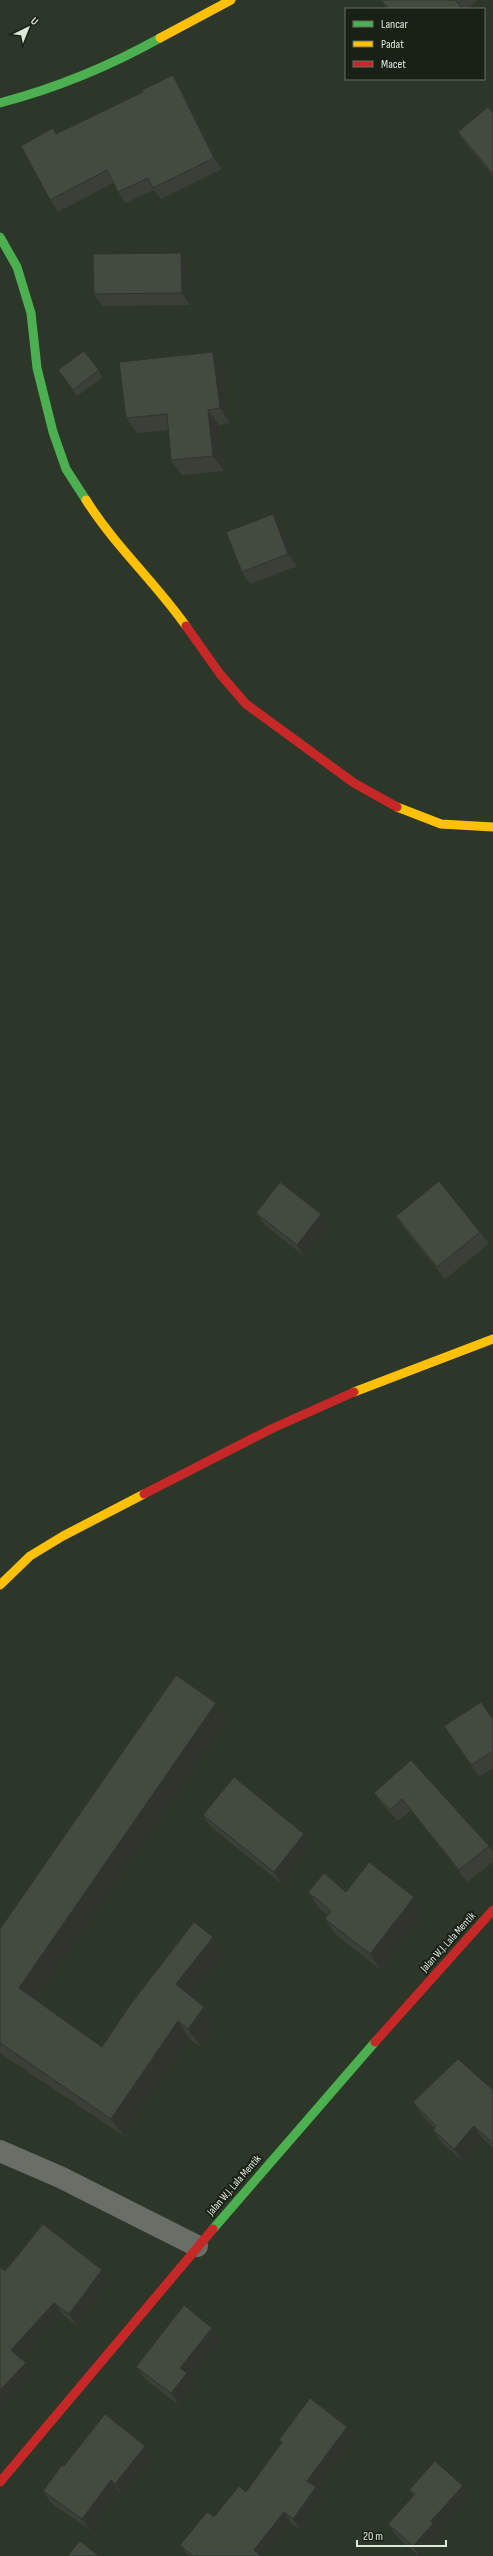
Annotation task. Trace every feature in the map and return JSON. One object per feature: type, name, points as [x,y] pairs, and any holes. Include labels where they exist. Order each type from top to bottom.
[{"type":"street","points":[[0,103],[30,95],[120,60],[231,0]]},
{"type":"street","points":[[0,237],[17,267],[31,313],[38,368],[53,432],[66,469],[91,508],[127,555],[167,599],[220,674],[246,704],[354,783],[404,811],[441,824],[493,827]]},
{"type":"street","points":[[0,1585],[30,1556],[63,1536],[271,1429],[364,1387],[493,1339]]},
{"type":"street","name":"Jalan W.J. Lala Mentik","points":[[0,2482],[197,2246],[352,2066],[493,1910]]},
{"type":"street","points":[[0,2151],[60,2177],[197,2246]]},
{"type":"building","points":[[381,0],[455,0],[461,7],[460,8],[388,8]]},
{"type":"building","points":[[173,75],[214,158],[153,188],[148,178],[118,192],[107,170],[50,200],[21,146],[53,128],[56,134],[143,92],[142,90]]},
{"type":"building","points":[[488,107],[493,113],[493,174],[458,132]]},
{"type":"building","points":[[181,253],[182,293],[94,294],[93,254]]},
{"type":"building","points":[[84,351],[99,370],[73,390],[58,370]]},
{"type":"building","points":[[213,352],[220,408],[208,410],[213,456],[171,460],[167,414],[126,418],[119,362]]},
{"type":"building","points":[[273,514],[288,554],[242,572],[226,532]]},
{"type":"building","points":[[439,1181],[480,1232],[437,1267],[396,1216]]},
{"type":"building","points":[[280,1182],[321,1214],[297,1245],[256,1213]]},
{"type":"building","points":[[176,1675],[216,1703],[19,1988],[102,2047],[130,2005],[194,1922],[213,1937],[176,1984],[204,2007],[188,2029],[178,2021],[111,2119],[0,2043],[0,1929]]},
{"type":"building","points":[[481,1702],[493,1720],[493,1751],[471,1765],[444,1726]]},
{"type":"building","points":[[411,1760],[489,1846],[459,1870],[402,1799],[390,1810],[374,1793]]},
{"type":"building","points":[[234,1777],[304,1834],[274,1872],[203,1815]]},
{"type":"building","points":[[369,1862],[414,1897],[370,1954],[325,1919],[331,1911],[308,1892],[324,1873],[346,1892]]},
{"type":"building","points":[[458,2059],[493,2090],[493,2143],[474,2126],[454,2149],[433,2130],[436,2126],[413,2102]]},
{"type":"building","points":[[43,2224],[102,2270],[69,2314],[54,2303],[11,2350],[26,2363],[0,2390],[0,2267],[5,2271]]},
{"type":"building","points":[[184,2305],[212,2328],[180,2368],[187,2373],[171,2393],[136,2367]]},
{"type":"building","points":[[310,2398],[347,2427],[307,2481],[316,2487],[293,2519],[284,2512],[254,2550],[261,2556],[193,2556],[180,2545],[207,2512],[214,2517],[239,2486],[246,2492],[282,2442],[279,2440]]},
{"type":"building","points":[[105,2414],[145,2446],[115,2484],[111,2480],[82,2519],[43,2491],[62,2465],[64,2466]]},
{"type":"building","points":[[435,2461],[463,2486],[431,2521],[433,2524],[413,2546],[388,2524],[415,2494],[409,2490]]},
{"type":"building","points":[[80,2541],[99,2556],[67,2556]]},
{"type":"traffic: fast","points":[[0,103],[62,83],[102,67],[160,38]]},
{"type":"traffic: fast","points":[[0,237],[17,267],[31,313],[37,368],[53,432],[66,469],[86,500]]},
{"type":"traffic: fast","points":[[213,2229],[375,2042]]},
{"type":"traffic: slow","points":[[160,38],[231,0]]},
{"type":"traffic: slow","points":[[86,500],[97,517],[186,626]]},
{"type":"traffic: slow","points":[[397,807],[441,824],[493,827]]},
{"type":"traffic: slow","points":[[354,1392],[493,1339]]},
{"type":"traffic: slow","points":[[0,1585],[30,1556],[63,1536],[144,1494]]},
{"type":"traffic: jam","points":[[186,626],[220,674],[246,704],[354,783],[397,807]]},
{"type":"traffic: jam","points":[[144,1494],[271,1429],[354,1392]]},
{"type":"traffic: jam","points":[[375,2042],[493,1910]]},
{"type":"traffic: jam","points":[[0,2482],[213,2229]]}]
